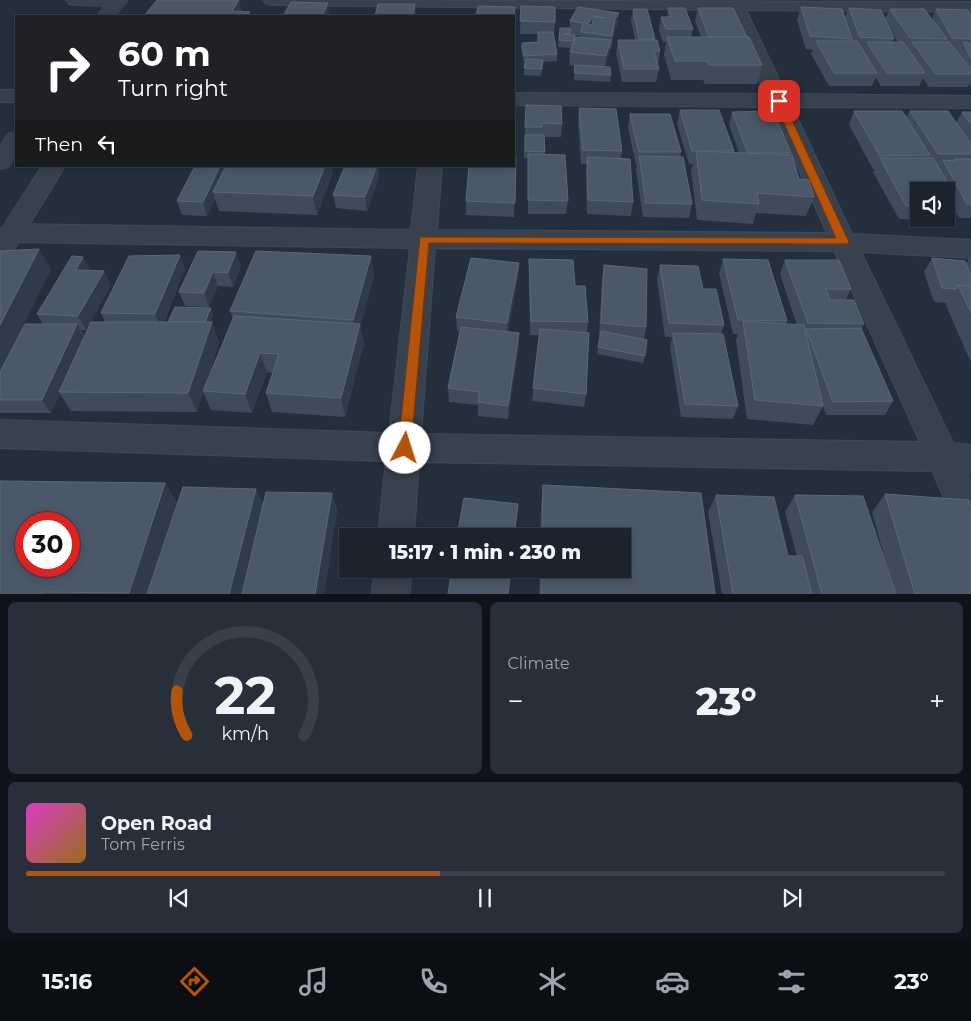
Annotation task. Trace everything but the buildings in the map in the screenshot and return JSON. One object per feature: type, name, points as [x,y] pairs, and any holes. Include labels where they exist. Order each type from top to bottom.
[{"type":"street","points":[[75,0],[118,0]]},
{"type":"street","points":[[107,15],[118,0]]},
{"type":"street","points":[[272,0],[446,6],[733,2],[971,7]]},
{"type":"street","points":[[733,2],[843,242],[957,458],[971,519]]},
{"type":"street","points":[[0,96],[15,96]]},
{"type":"street","points":[[515,99],[971,102]]},
{"type":"street","points":[[0,162],[15,140]]},
{"type":"street","points":[[6,243],[53,167]]},
{"type":"street","points":[[397,528],[430,167]]},
{"type":"street","points":[[6,243],[424,239],[843,242],[971,249]]},
{"type":"street","points":[[0,434],[405,448],[957,458]]},
{"type":"street","points":[[391,594],[392,578]]},
{"type":"route","points":[[405,448],[424,239],[843,242],[779,101]]}]
